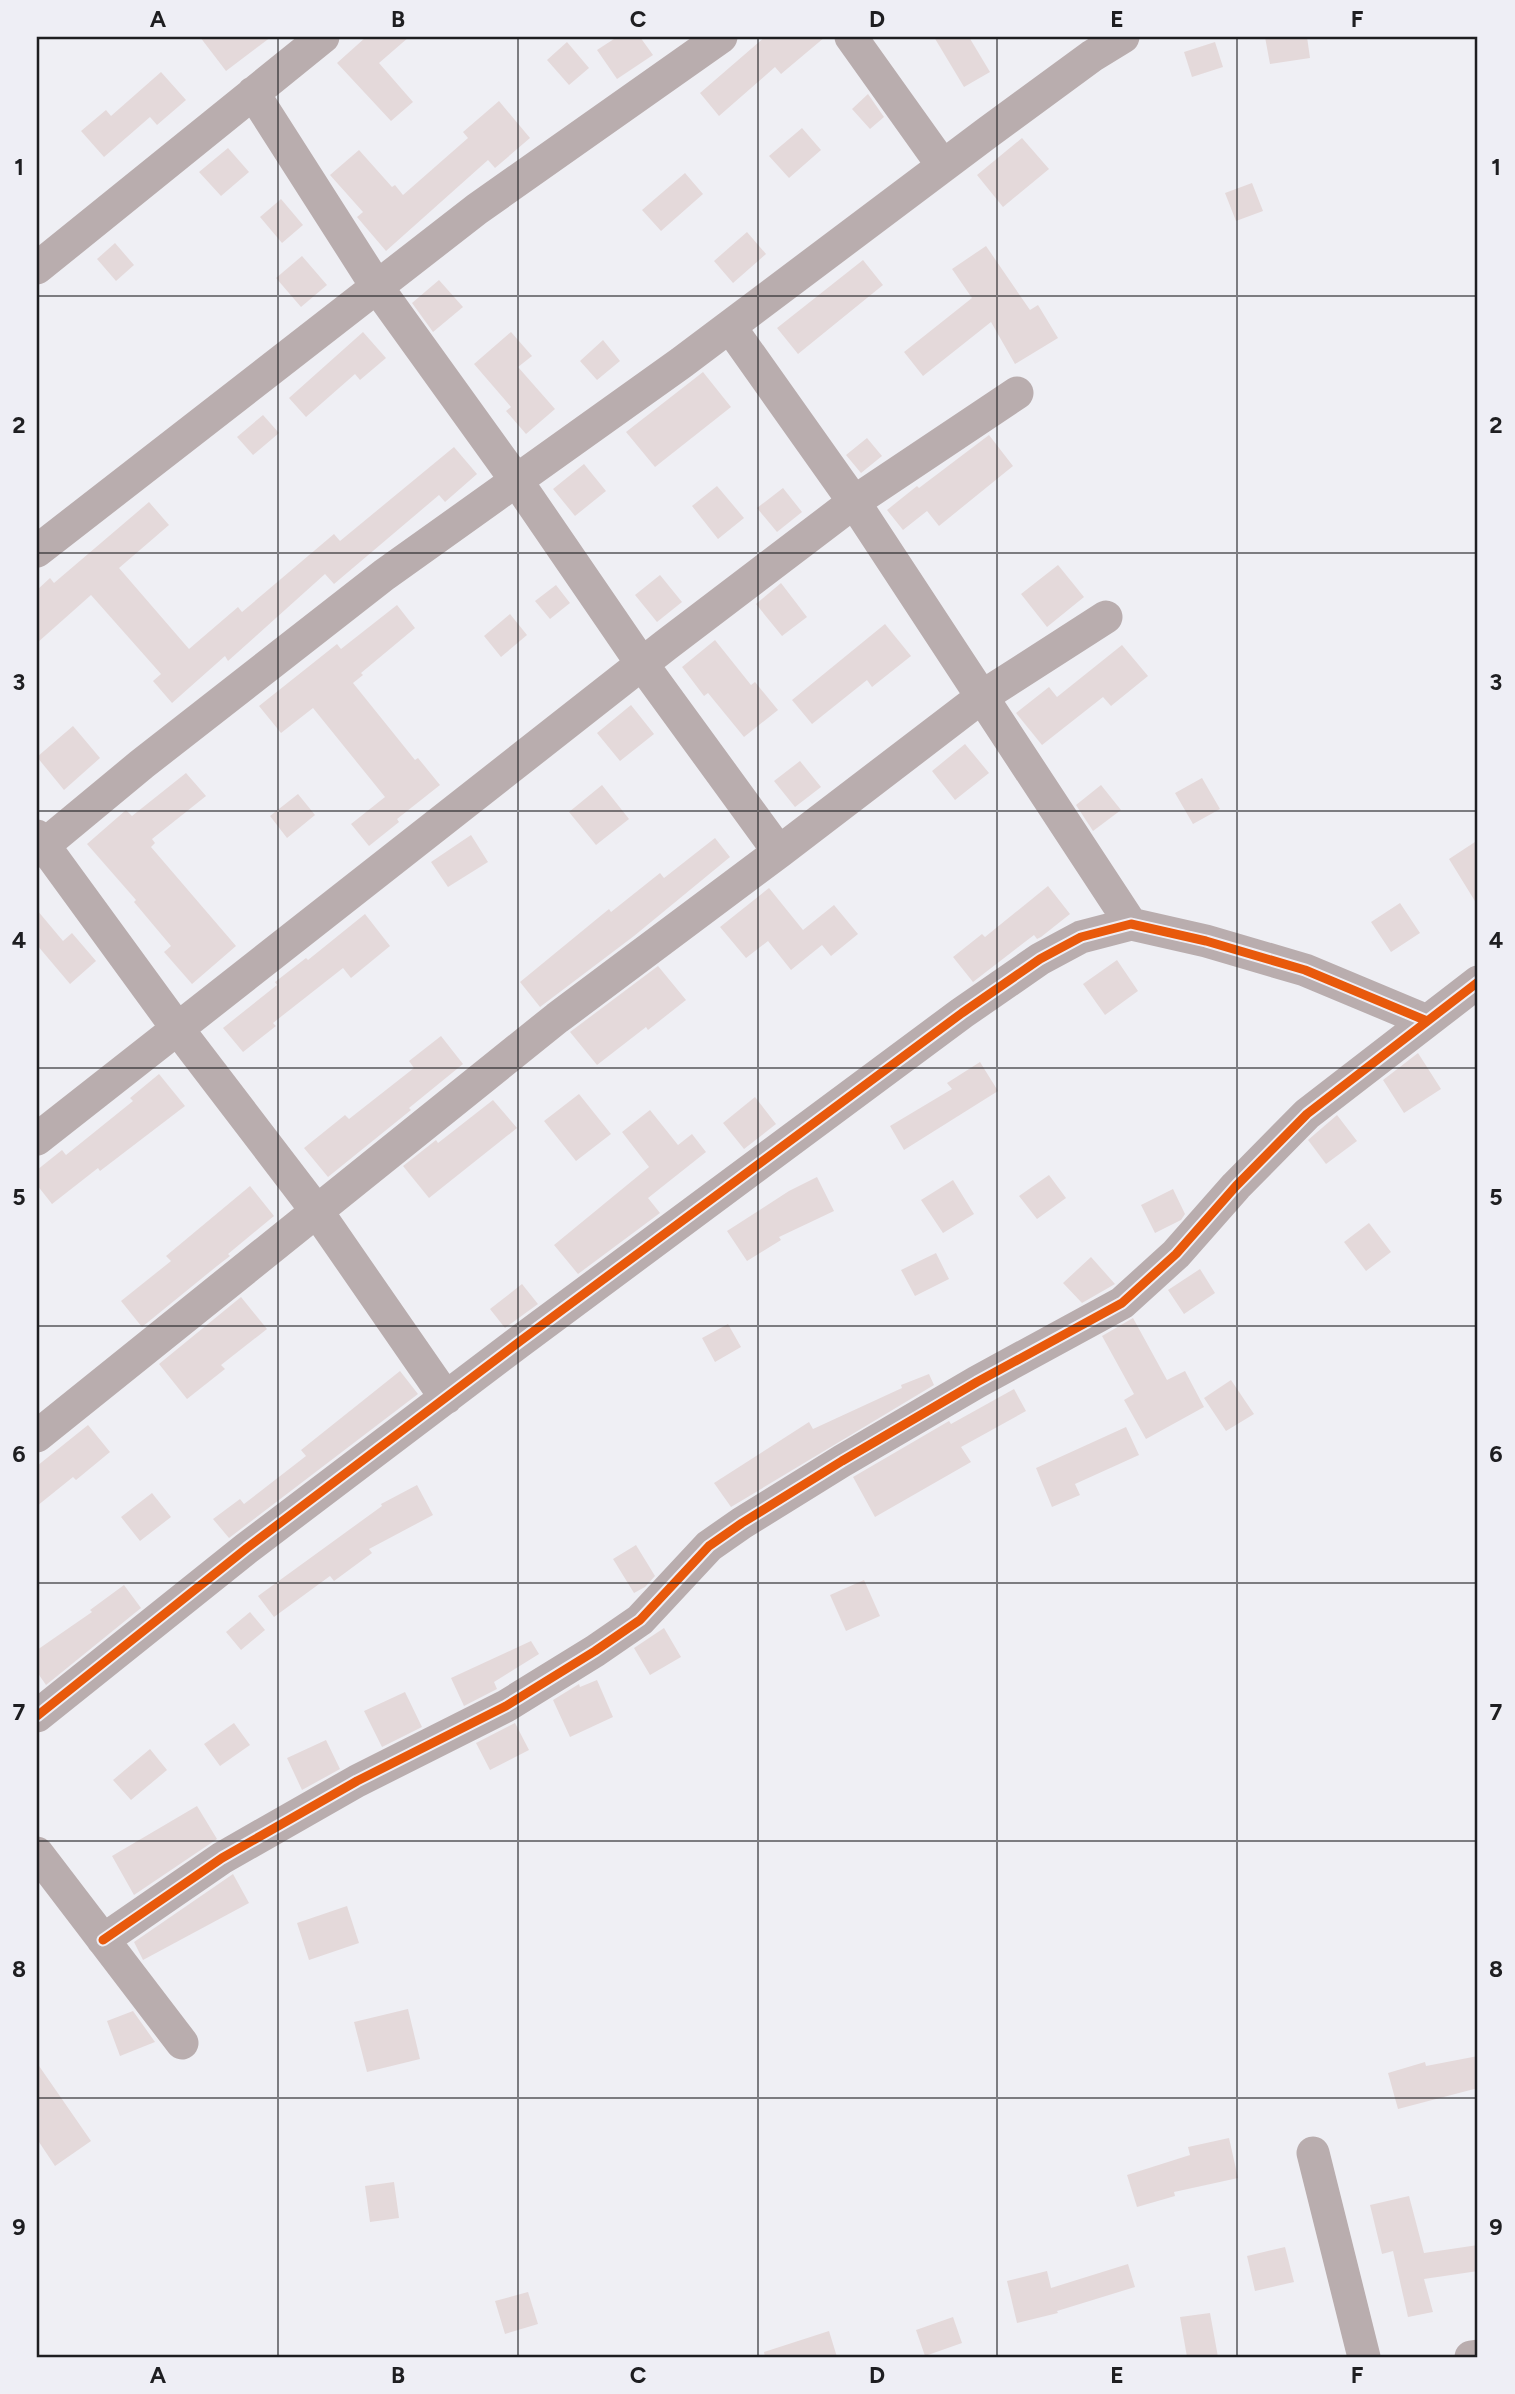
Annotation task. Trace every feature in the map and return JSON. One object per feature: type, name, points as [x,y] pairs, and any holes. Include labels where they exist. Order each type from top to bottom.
[{"type":"street","points":[[37,268],[323,37]]},
{"type":"street","points":[[37,551],[477,209],[720,37]]},
{"type":"street","points":[[851,37],[943,166]]},
{"type":"street","points":[[446,1398],[316,1210],[39,844],[384,575],[730,327],[1092,56],[1123,37]]},
{"type":"street","points":[[253,93],[377,287],[516,480],[642,664],[779,852]]},
{"type":"street","points":[[730,327],[854,502],[1131,924]]},
{"type":"street","points":[[37,1139],[642,664],[854,502],[1017,393]]},
{"type":"street","points":[[37,1436],[557,1018],[983,696],[1106,617]]},
{"type":"street","points":[[37,1716],[247,1548],[446,1398],[962,1013],[1040,959],[1081,937],[1131,924],[1206,941],[1305,970],[1427,1020]]},
{"type":"street","points":[[103,1940],[222,1857],[357,1781],[506,1706],[595,1651],[640,1620],[709,1546],[742,1523],[977,1382],[1122,1303],[1176,1254],[1236,1186],[1307,1114],[1478,982]]},
{"type":"street","points":[[37,1853],[182,2043]]},
{"type":"street","points":[[1313,2153],[1364,2357]]},
{"type":"street","points":[[1471,2357],[1478,2356]]},
{"type":"building","points":[[200,37],[271,37],[226,71]]},
{"type":"building","points":[[366,37],[409,37],[379,63],[413,102],[391,121],[337,63]]},
{"type":"building","points":[[617,37],[640,37],[653,55],[617,79],[597,50]]},
{"type":"building","points":[[765,37],[825,37],[781,74],[775,67],[719,116],[700,93]]},
{"type":"building","points":[[934,37],[969,37],[990,72],[964,87]]},
{"type":"building","points":[[1265,37],[1307,37],[1310,58],[1270,64]]},
{"type":"building","points":[[567,42],[589,68],[569,85],[547,60]]},
{"type":"building","points":[[1215,42],[1223,67],[1192,77],[1184,52]]},
{"type":"building","points":[[161,72],[186,100],[157,125],[150,117],[104,157],[81,131],[106,110],[111,116]]},
{"type":"building","points":[[868,94],[884,117],[870,129],[852,109]]},
{"type":"building","points":[[499,101],[530,138],[495,168],[488,160],[386,251],[357,217],[363,212],[330,175],[359,150],[392,187],[395,185],[403,195],[468,138],[463,132]]},
{"type":"building","points":[[802,128],[821,150],[789,178],[769,156]]},
{"type":"building","points":[[1022,138],[1049,169],[1003,207],[977,175]]},
{"type":"building","points":[[228,148],[249,172],[221,196],[199,172]]},
{"type":"building","points":[[685,173],[703,194],[661,231],[642,210]]},
{"type":"building","points":[[1252,183],[1263,211],[1236,221],[1225,193]]},
{"type":"building","points":[[281,199],[303,225],[282,243],[260,217]]},
{"type":"building","points":[[747,232],[766,254],[733,283],[714,261]]},
{"type":"building","points":[[115,243],[134,265],[116,281],[97,259]]},
{"type":"building","points":[[986,246],[1030,310],[1038,305],[1058,338],[1015,364],[991,322],[923,376],[904,352],[972,298],[952,269]]},
{"type":"building","points":[[302,256],[327,285],[301,307],[276,278]]},
{"type":"building","points":[[863,260],[883,285],[798,354],[777,328]]},
{"type":"building","points":[[439,280],[463,307],[433,332],[412,303]]},
{"type":"building","points":[[363,332],[386,358],[360,380],[355,374],[306,417],[289,398]]},
{"type":"building","points":[[511,332],[532,356],[518,367],[555,409],[526,434],[506,411],[511,407],[474,364]]},
{"type":"building","points":[[603,340],[620,361],[597,380],[580,361]]},
{"type":"building","points":[[703,372],[731,407],[655,467],[626,432]]},
{"type":"building","points":[[263,415],[279,433],[253,455],[237,437]]},
{"type":"building","points":[[989,435],[1013,466],[939,526],[927,511],[903,530],[887,510]]},
{"type":"building","points":[[867,438],[882,456],[861,473],[846,455]]},
{"type":"building","points":[[454,447],[477,474],[445,502],[439,495],[334,584],[325,574],[228,661],[225,656],[172,703],[153,681],[161,674],[91,595],[37,643],[37,590],[50,578],[54,583],[149,502],[169,525],[119,568],[189,649],[238,607],[242,612],[334,534],[340,541]]},
{"type":"building","points":[[584,464],[606,491],[575,516],[553,489]]},
{"type":"building","points":[[717,486],[744,518],[718,539],[692,506]]},
{"type":"building","points":[[783,488],[802,512],[777,532],[757,508]]},
{"type":"building","points":[[1058,565],[1084,597],[1047,627],[1021,594]]},
{"type":"building","points":[[660,575],[682,602],[657,622],[635,595]]},
{"type":"building","points":[[781,583],[807,617],[782,636],[756,604]]},
{"type":"building","points":[[556,585],[570,603],[550,619],[535,601]]},
{"type":"building","points":[[397,605],[415,628],[361,673],[363,675],[353,683],[415,760],[418,758],[440,785],[397,819],[399,822],[369,846],[351,824],[385,797],[313,708],[281,733],[259,706],[337,644],[341,649]]},
{"type":"building","points":[[510,614],[527,635],[501,657],[484,636]]},
{"type":"building","points":[[885,624],[911,656],[872,687],[867,680],[812,724],[792,700]]},
{"type":"building","points":[[715,640],[751,685],[755,682],[778,710],[744,737],[708,693],[704,696],[682,667]]},
{"type":"building","points":[[1122,645],[1148,676],[1111,706],[1103,697],[1042,745],[1016,713],[1049,687],[1057,697]]},
{"type":"building","points":[[631,705],[654,734],[620,761],[597,733]]},
{"type":"building","points":[[73,726],[100,758],[64,790],[37,757]]},
{"type":"building","points":[[965,744],[989,773],[955,800],[932,771]]},
{"type":"building","points":[[800,761],[821,787],[795,807],[774,781]]},
{"type":"building","points":[[186,773],[206,796],[152,839],[155,843],[151,847],[236,946],[192,984],[164,952],[171,946],[134,902],[136,900],[87,844],[126,810],[132,816]]},
{"type":"building","points":[[1202,778],[1220,809],[1193,824],[1175,793]]},
{"type":"building","points":[[602,785],[629,819],[596,845],[569,812]]},
{"type":"building","points":[[1101,785],[1121,810],[1093,831],[1076,805]]},
{"type":"building","points":[[298,794],[315,815],[287,838],[270,816]]},
{"type":"building","points":[[471,835],[488,862],[448,887],[431,862]]},
{"type":"building","points":[[715,838],[730,857],[634,936],[540,1007],[520,982],[609,909],[611,912],[660,873],[664,878]]},
{"type":"building","points":[[1478,840],[1478,906],[1449,859]]},
{"type":"building","points":[[1048,886],[1070,914],[1041,937],[1037,939],[1034,935],[973,982],[953,957],[982,934],[985,937]]},
{"type":"building","points":[[769,888],[803,930],[834,905],[858,934],[831,956],[822,945],[791,970],[768,941],[746,958],[720,927]]},
{"type":"building","points":[[1400,903],[1420,933],[1391,952],[1371,922]]},
{"type":"building","points":[[37,910],[63,941],[72,933],[96,961],[70,984],[37,945]]},
{"type":"building","points":[[365,914],[390,946],[351,978],[343,968],[273,1023],[276,1026],[243,1052],[223,1028],[277,985],[275,982],[306,958],[308,960]]},
{"type":"building","points":[[1117,960],[1138,991],[1105,1015],[1083,984]]},
{"type":"building","points":[[658,966],[686,1000],[597,1065],[570,1032]]},
{"type":"building","points":[[441,1036],[463,1064],[328,1177],[304,1148],[345,1115],[349,1119],[414,1068],[409,1061]]},
{"type":"building","points":[[1418,1053],[1441,1089],[1404,1113],[1383,1080]]},
{"type":"building","points":[[980,1062],[998,1091],[904,1150],[890,1126],[952,1089],[947,1083]]},
{"type":"building","points":[[159,1074],[185,1106],[52,1204],[37,1185],[37,1170],[62,1150],[66,1155],[133,1101],[130,1098]]},
{"type":"building","points":[[579,1094],[611,1134],[576,1161],[544,1121]]},
{"type":"building","points":[[755,1097],[776,1124],[744,1149],[723,1123]]},
{"type":"building","points":[[493,1100],[517,1128],[429,1198],[403,1166],[436,1140],[438,1143]]},
{"type":"building","points":[[650,1110],[678,1145],[692,1134],[706,1152],[648,1198],[660,1213],[578,1274],[554,1245],[649,1167],[622,1132]]},
{"type":"building","points":[[1337,1115],[1357,1141],[1326,1164],[1308,1140]]},
{"type":"building","points":[[1049,1175],[1066,1198],[1037,1219],[1019,1196]]},
{"type":"building","points":[[817,1177],[834,1211],[779,1237],[781,1240],[747,1261],[727,1231],[789,1191]]},
{"type":"building","points":[[953,1180],[974,1214],[943,1233],[921,1200]]},
{"type":"building","points":[[250,1186],[274,1216],[228,1254],[230,1256],[142,1327],[121,1301],[171,1261],[166,1256]]},
{"type":"building","points":[[1173,1189],[1185,1214],[1181,1220],[1155,1233],[1141,1205]]},
{"type":"building","points":[[1369,1223],[1391,1252],[1366,1271],[1344,1242]]},
{"type":"building","points":[[936,1253],[949,1279],[915,1296],[901,1270]]},
{"type":"building","points":[[1091,1257],[1115,1284],[1082,1303],[1063,1283]]},
{"type":"building","points":[[1200,1269],[1215,1293],[1184,1314],[1168,1290]]},
{"type":"building","points":[[522,1284],[538,1304],[505,1328],[490,1309]]},
{"type":"building","points":[[241,1297],[267,1329],[221,1365],[225,1369],[187,1399],[159,1364]]},
{"type":"building","points":[[1133,1318],[1167,1380],[1185,1371],[1204,1407],[1146,1439],[1124,1400],[1134,1394],[1102,1336]]},
{"type":"building","points":[[728,1324],[741,1347],[715,1362],[702,1338]]},
{"type":"building","points":[[400,1371],[418,1394],[229,1538],[213,1519],[240,1499],[244,1504],[306,1456],[301,1450]]},
{"type":"building","points":[[929,1374],[934,1385],[731,1507],[714,1483],[809,1422],[813,1429]]},
{"type":"building","points":[[1231,1380],[1254,1414],[1226,1431],[1204,1398]]},
{"type":"building","points":[[1014,1389],[1026,1411],[961,1447],[971,1462],[875,1517],[853,1477],[949,1421],[951,1424]]},
{"type":"building","points":[[88,1425],[110,1452],[76,1480],[73,1477],[37,1506],[37,1466]]},
{"type":"building","points":[[1126,1427],[1139,1455],[1075,1484],[1080,1495],[1052,1507],[1036,1468]]},
{"type":"building","points":[[417,1485],[433,1515],[369,1549],[372,1553],[334,1581],[330,1576],[274,1617],[258,1596],[382,1506],[381,1504]]},
{"type":"building","points":[[152,1493],[171,1517],[140,1541],[121,1517]]},
{"type":"building","points":[[636,1545],[655,1576],[645,1587],[634,1593],[613,1559]]},
{"type":"building","points":[[864,1580],[880,1616],[846,1631],[830,1595]]},
{"type":"building","points":[[124,1585],[141,1608],[46,1685],[37,1672],[37,1650],[92,1612],[90,1610]]},
{"type":"building","points":[[250,1612],[265,1630],[241,1650],[226,1632]]},
{"type":"building","points":[[664,1628],[681,1657],[650,1675],[634,1648]]},
{"type":"building","points":[[531,1641],[539,1654],[494,1682],[497,1689],[464,1706],[451,1678]]},
{"type":"building","points":[[597,1680],[613,1717],[570,1737],[553,1700],[579,1684],[580,1687]]},
{"type":"building","points":[[405,1692],[422,1727],[382,1747],[364,1711]]},
{"type":"building","points":[[234,1723],[250,1745],[220,1766],[204,1744]]},
{"type":"building","points":[[515,1723],[529,1750],[490,1770],[476,1743]]},
{"type":"building","points":[[326,1740],[340,1769],[302,1790],[287,1758]]},
{"type":"building","points":[[150,1749],[167,1770],[131,1800],[113,1780]]},
{"type":"building","points":[[197,1806],[217,1839],[134,1895],[112,1856]]},
{"type":"building","points":[[233,1874],[249,1903],[143,1960],[134,1942]]},
{"type":"building","points":[[347,1906],[359,1943],[309,1960],[297,1923]]},
{"type":"building","points":[[408,2009],[420,2059],[367,2072],[354,2022]]},
{"type":"building","points":[[133,2011],[155,2042],[120,2056],[107,2021]]},
{"type":"building","points":[[1478,2056],[1478,2088],[1398,2109],[1388,2073],[1425,2062],[1426,2066]]},
{"type":"building","points":[[37,2063],[91,2141],[55,2166],[37,2139]]},
{"type":"building","points":[[1229,2138],[1238,2178],[1174,2192],[1175,2196],[1137,2207],[1127,2175],[1190,2155],[1188,2147]]},
{"type":"building","points":[[394,2182],[399,2218],[370,2222],[365,2186]]},
{"type":"building","points":[[1409,2196],[1424,2253],[1478,2245],[1478,2271],[1424,2279],[1433,2312],[1408,2317],[1393,2251],[1382,2254],[1370,2205]]},
{"type":"building","points":[[1285,2247],[1294,2282],[1255,2291],[1247,2256]]},
{"type":"building","points":[[1128,2264],[1135,2287],[1057,2311],[1058,2313],[1017,2323],[1007,2281],[1047,2271],[1051,2288]]},
{"type":"building","points":[[528,2292],[538,2324],[505,2334],[495,2301]]},
{"type":"building","points":[[1210,2313],[1218,2357],[1187,2357],[1180,2317]]},
{"type":"building","points":[[953,2317],[962,2343],[925,2356],[916,2330]]},
{"type":"building","points":[[829,2331],[837,2357],[765,2357],[764,2352]]},
{"type":"cycle path","points":[[37,1716],[247,1548],[519,1342],[962,1013],[1040,959],[1081,937],[1131,924],[1206,941],[1305,970],[1427,1021]]},
{"type":"cycle path","points":[[103,1940],[222,1858],[357,1781],[506,1706],[595,1651],[640,1620],[709,1546],[742,1523],[977,1382],[1122,1303],[1176,1254],[1236,1186],[1307,1114],[1478,982]]}]
